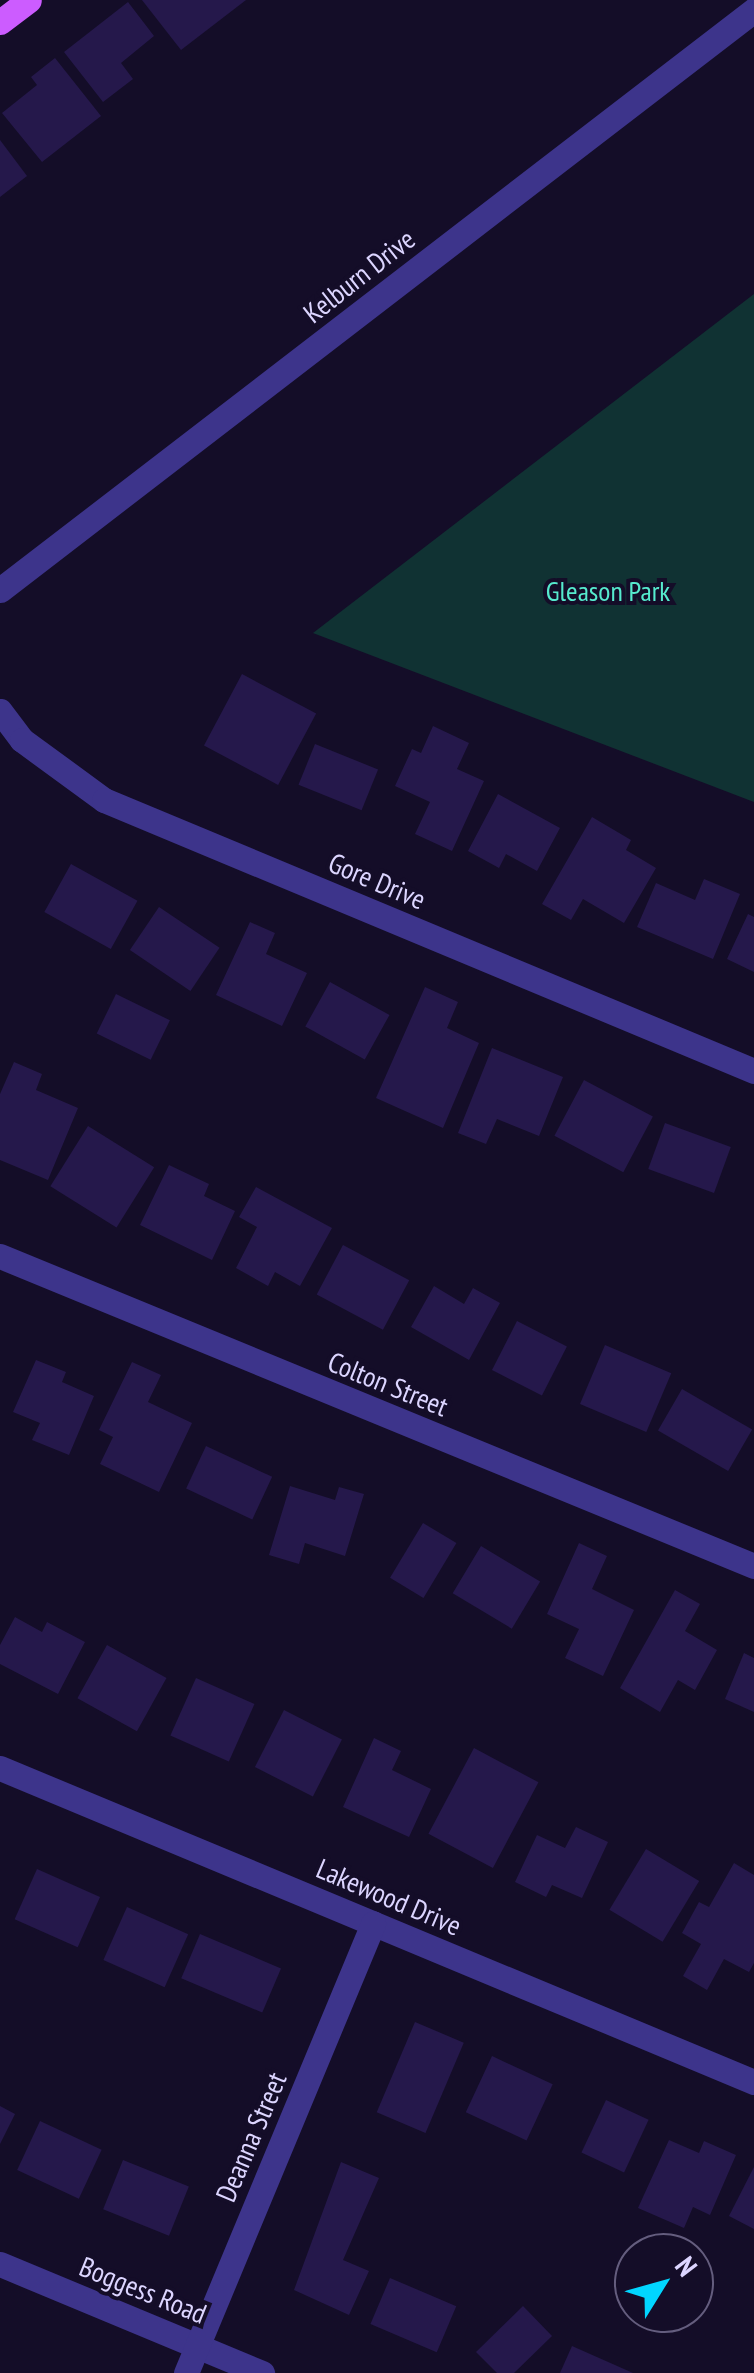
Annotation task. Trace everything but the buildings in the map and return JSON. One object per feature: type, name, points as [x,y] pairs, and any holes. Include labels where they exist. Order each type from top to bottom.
[{"type":"main road","points":[[0,22],[29,0]]},
{"type":"street","name":"Kelburn Drive","points":[[0,590],[751,20]]},
{"type":"street","name":"Gore Drive","points":[[0,712],[22,740],[104,800],[754,1072]]},
{"type":"street","name":"Colton Street","points":[[0,1256],[754,1566]]},
{"type":"street","name":"Lakewood Drive","points":[[0,1768],[754,2082]]},
{"type":"street","name":"Deanna Street","points":[[186,2373],[372,1923]]},
{"type":"street","name":"Boggess Road","points":[[0,2264],[262,2373]]},
{"type":"green space","name":"Gleason Park","points":[[754,294],[754,802],[313,633]]}]
